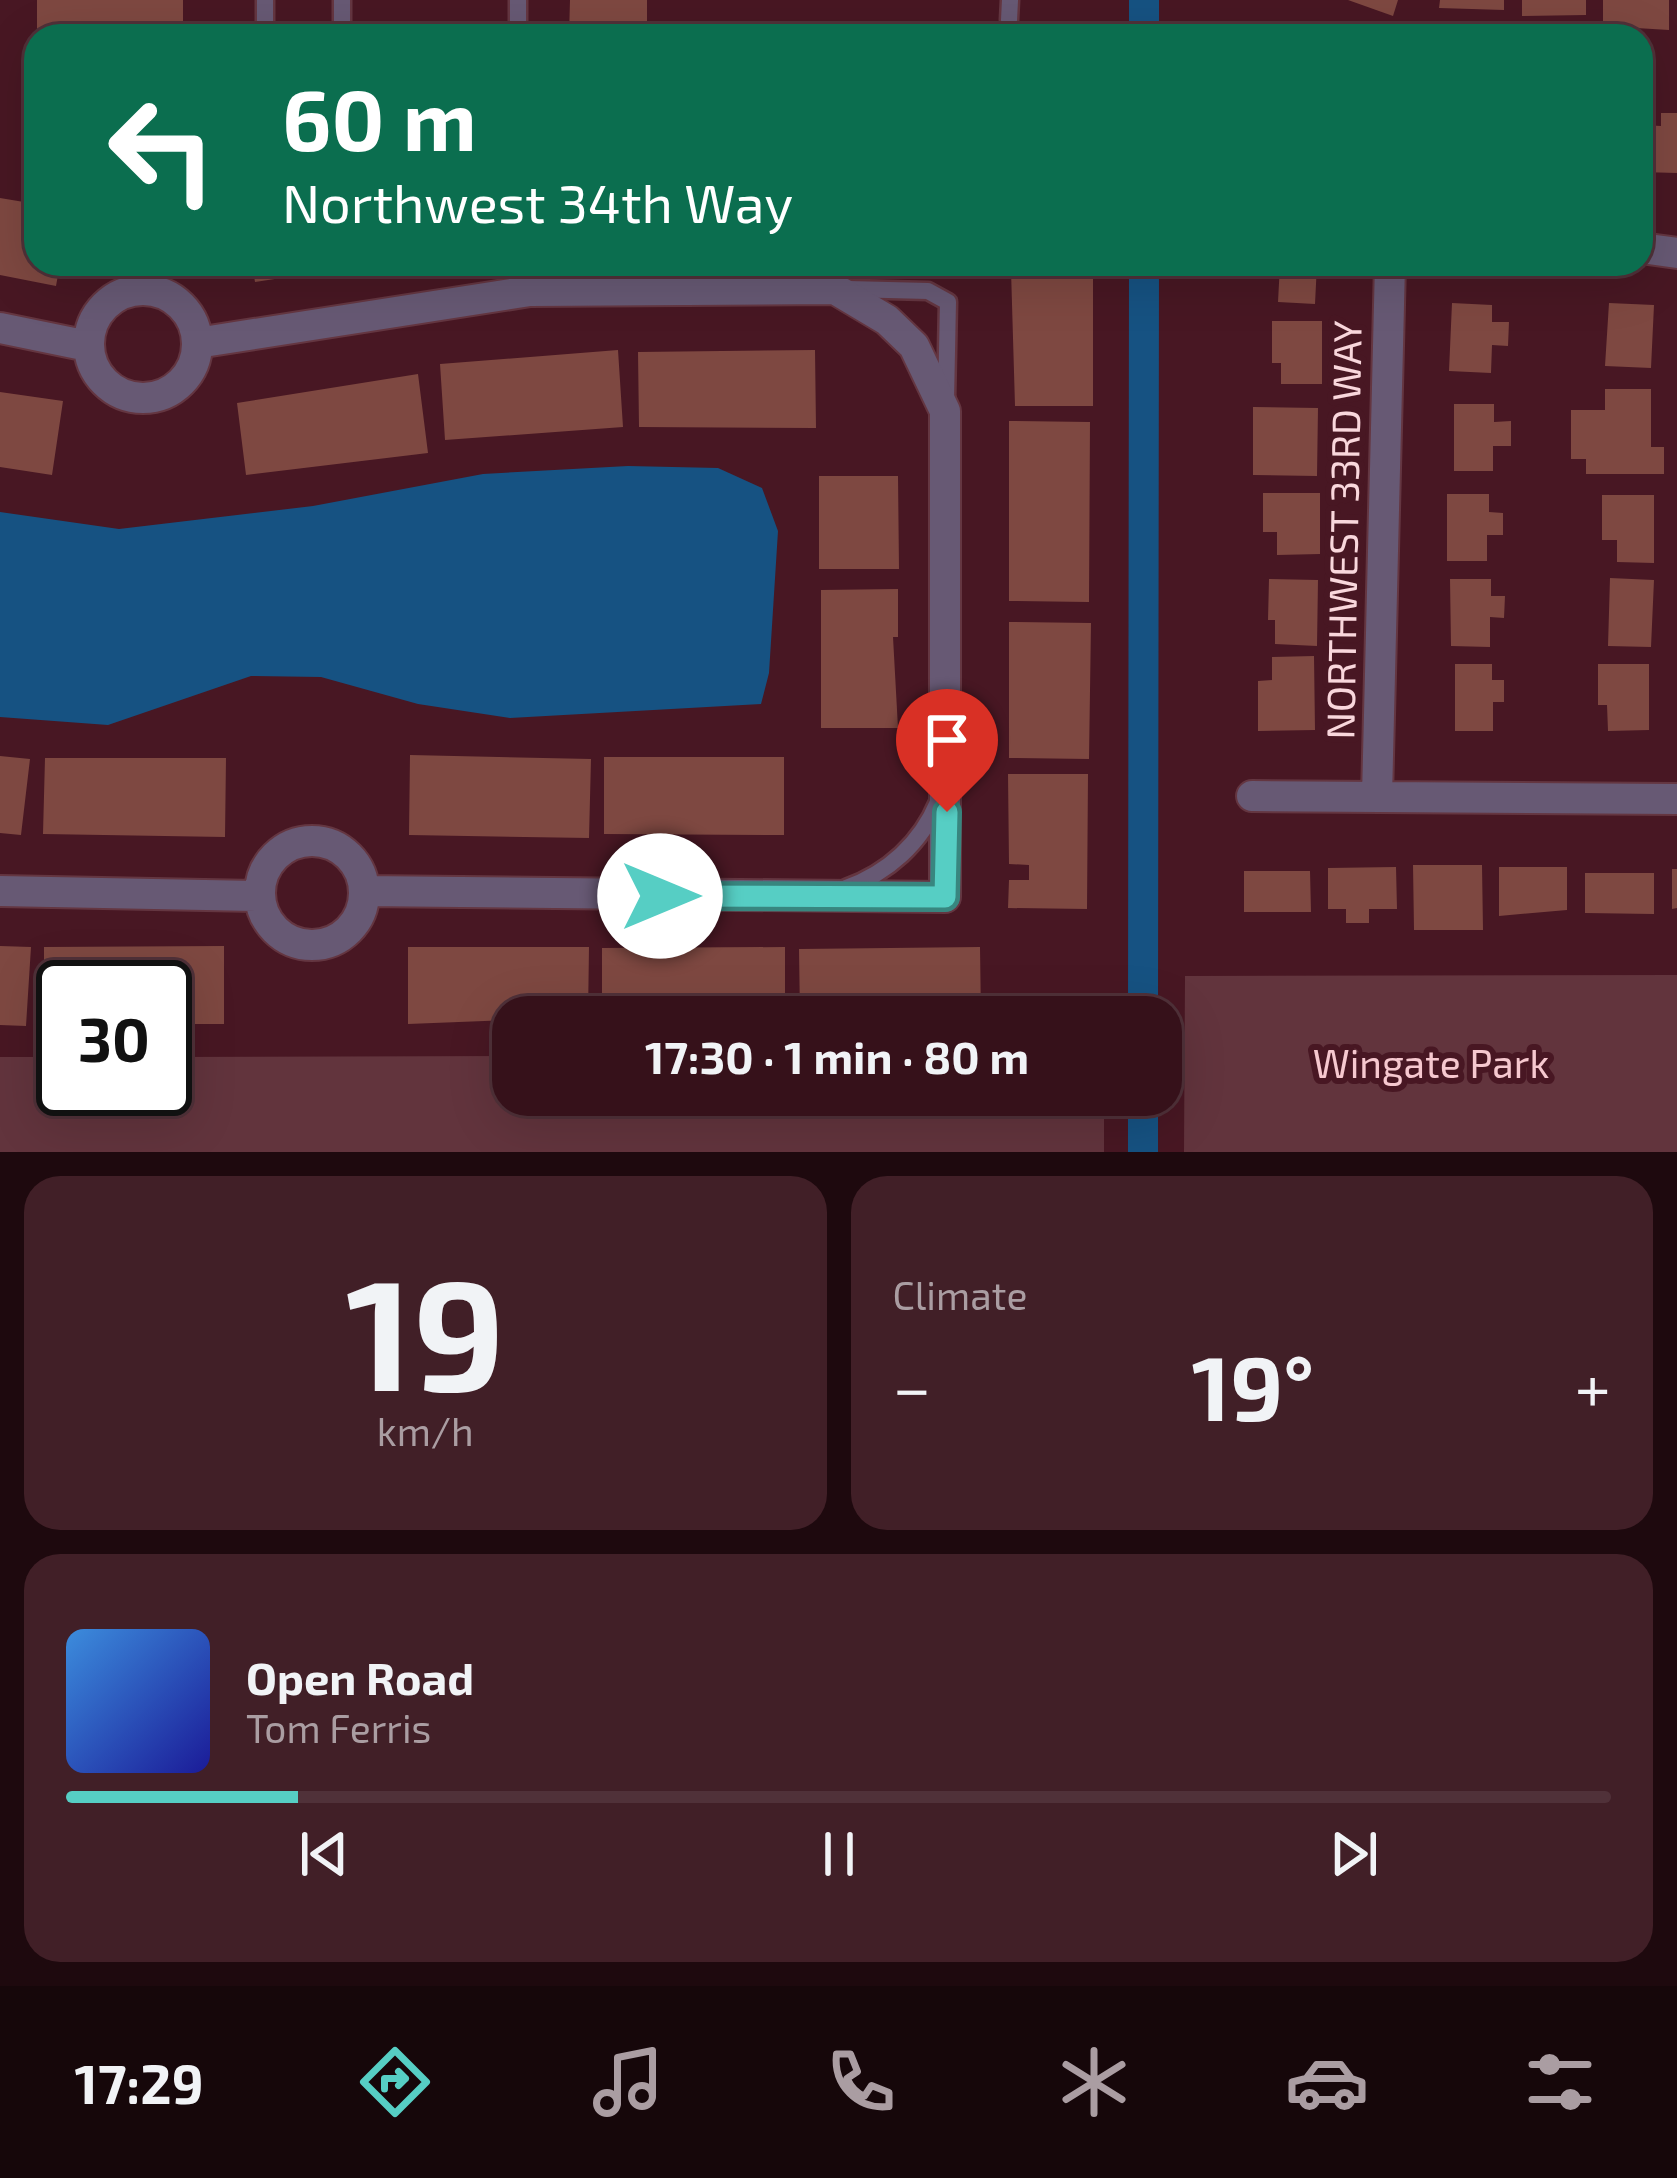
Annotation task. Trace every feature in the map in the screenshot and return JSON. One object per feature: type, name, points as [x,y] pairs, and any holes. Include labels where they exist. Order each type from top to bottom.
[{"type":"street","name":"NORTHWEST 33RD WAY","points":[[1377,797],[1390,276]]},
{"type":"street","points":[[197,343],[530,291],[835,289],[887,320],[932,374],[945,412],[945,897],[364,891]]},
{"type":"street","points":[[141,290],[162,293],[180,305],[197,343],[194,364],[183,382],[165,394],[144,399],[104,384],[88,346],[91,325],[103,307],[120,294],[141,290]]},
{"type":"street","points":[[0,328],[88,346]]},
{"type":"street","points":[[1252,796],[1677,799]]},
{"type":"street","points":[[309,841],[347,855],[364,891],[350,928],[314,946],[276,932],[259,896],[273,858],[309,841]]},
{"type":"street","points":[[0,891],[259,896]]},
{"type":"lane","points":[[1009,20],[1010,0]]},
{"type":"lane","points":[[835,289],[928,291],[948,302],[945,412]]},
{"type":"lane","points":[[817,896],[878,874],[911,846],[935,810],[948,770]]},
{"type":"green space","name":"Wingate Park","points":[[1677,975],[1677,1152],[1184,1152],[1185,976]]},
{"type":"green space","points":[[492,1056],[492,1116],[1104,1116],[1104,1152],[0,1152],[0,1057],[36,1057],[36,1116],[192,1116],[192,1057]]},
{"type":"water","points":[[628,466],[718,468],[762,488],[778,531],[769,673],[761,704],[510,718],[418,704],[321,677],[251,676],[108,725],[0,717],[0,512],[119,529],[313,506],[483,474]]},
{"type":"building","points":[[37,0],[183,0],[183,24],[37,24]]},
{"type":"building","points":[[570,0],[647,0],[647,24],[569,24]]},
{"type":"building","points":[[1348,0],[1398,0],[1393,16]]},
{"type":"building","points":[[1440,0],[1504,0],[1504,10],[1439,8]]},
{"type":"building","points":[[1522,0],[1586,0],[1586,15],[1522,16]]},
{"type":"building","points":[[1603,0],[1669,0],[1669,30],[1653,29],[1653,24],[1603,24]]},
{"type":"building","points":[[1661,113],[1677,113],[1677,173],[1653,172],[1653,126],[1661,126]]},
{"type":"building","points":[[0,198],[24,202],[24,276],[58,276],[56,286],[0,275]]},
{"type":"building","points":[[254,276],[295,276],[255,282]]},
{"type":"building","points":[[1011,276],[1093,276],[1093,406],[1015,406]]},
{"type":"building","points":[[1279,276],[1316,276],[1315,304],[1278,302]]},
{"type":"building","points":[[1452,303],[1492,305],[1492,322],[1509,322],[1508,346],[1492,345],[1491,373],[1449,371]]},
{"type":"building","points":[[1609,303],[1654,305],[1651,368],[1605,366]]},
{"type":"building","points":[[1272,321],[1322,321],[1322,384],[1281,384],[1281,363],[1272,363]]},
{"type":"building","points":[[618,350],[623,427],[445,440],[440,364]]},
{"type":"building","points":[[815,350],[816,428],[639,427],[638,352]]},
{"type":"building","points":[[418,374],[428,453],[246,475],[237,403]]},
{"type":"building","points":[[1605,389],[1651,389],[1651,447],[1664,447],[1664,474],[1586,474],[1586,459],[1571,459],[1571,410],[1605,410]]},
{"type":"building","points":[[0,392],[63,401],[52,475],[0,467]]},
{"type":"building","points":[[1454,404],[1494,404],[1494,422],[1511,421],[1511,446],[1493,446],[1493,471],[1454,471]]},
{"type":"building","points":[[1253,407],[1318,408],[1317,476],[1253,475]]},
{"type":"building","points":[[1009,421],[1090,422],[1089,602],[1009,601]]},
{"type":"building","points":[[819,476],[898,476],[899,569],[819,569]]},
{"type":"building","points":[[1263,493],[1320,493],[1320,554],[1277,555],[1277,532],[1263,532]]},
{"type":"building","points":[[1447,494],[1489,494],[1489,512],[1503,513],[1503,535],[1487,535],[1487,561],[1447,561]]},
{"type":"building","points":[[1602,495],[1654,495],[1654,563],[1617,562],[1617,540],[1602,540]]},
{"type":"building","points":[[1610,578],[1654,580],[1651,647],[1608,646]]},
{"type":"building","points":[[1269,579],[1318,580],[1317,646],[1275,644],[1275,620],[1268,620]]},
{"type":"building","points":[[1450,579],[1491,579],[1491,596],[1505,596],[1504,618],[1490,617],[1490,647],[1451,646]]},
{"type":"building","points":[[898,589],[898,637],[893,637],[898,728],[821,728],[821,590]]},
{"type":"building","points":[[1009,622],[1091,623],[1089,759],[1009,758]]},
{"type":"building","points":[[1314,656],[1315,730],[1258,731],[1258,681],[1272,680],[1272,657]]},
{"type":"building","points":[[1455,664],[1492,664],[1492,680],[1504,680],[1504,702],[1493,702],[1493,731],[1455,731]]},
{"type":"building","points":[[1598,664],[1649,664],[1649,730],[1608,731],[1607,705],[1598,705]]},
{"type":"building","points":[[410,755],[591,759],[589,838],[409,835]]},
{"type":"building","points":[[0,756],[30,759],[21,835],[0,833]]},
{"type":"building","points":[[604,757],[784,757],[784,835],[604,834]]},
{"type":"building","points":[[45,758],[226,758],[225,837],[43,834]]},
{"type":"building","points":[[1008,774],[1088,774],[1087,909],[1008,908],[1009,880],[1029,880],[1029,865],[1009,864]]},
{"type":"building","points":[[1413,865],[1482,865],[1483,930],[1414,930]]},
{"type":"building","points":[[1396,867],[1397,909],[1369,909],[1369,923],[1346,923],[1346,909],[1328,909],[1328,868]]},
{"type":"building","points":[[1499,867],[1567,867],[1567,910],[1499,916]]},
{"type":"building","points":[[1672,869],[1677,869],[1677,908],[1672,909]]},
{"type":"building","points":[[1244,871],[1310,871],[1311,912],[1244,912]]},
{"type":"building","points":[[1585,873],[1654,873],[1654,914],[1585,913]]},
{"type":"building","points":[[0,946],[31,947],[26,1026],[0,1025]]},
{"type":"building","points":[[224,946],[224,1024],[192,1024],[192,960],[44,960],[44,947]]},
{"type":"building","points":[[408,947],[589,947],[588,996],[492,996],[492,1021],[408,1024]]},
{"type":"building","points":[[785,947],[785,996],[602,996],[602,948]]},
{"type":"building","points":[[980,947],[981,996],[800,996],[799,949]]},
{"type":"waterway","points":[[1144,0],[1144,24]]},
{"type":"waterway","points":[[1143,996],[1144,276]]},
{"type":"waterway","points":[[1143,1116],[1143,1152]]},
{"type":"route","points":[[660,896],[945,897],[947,812]]}]
